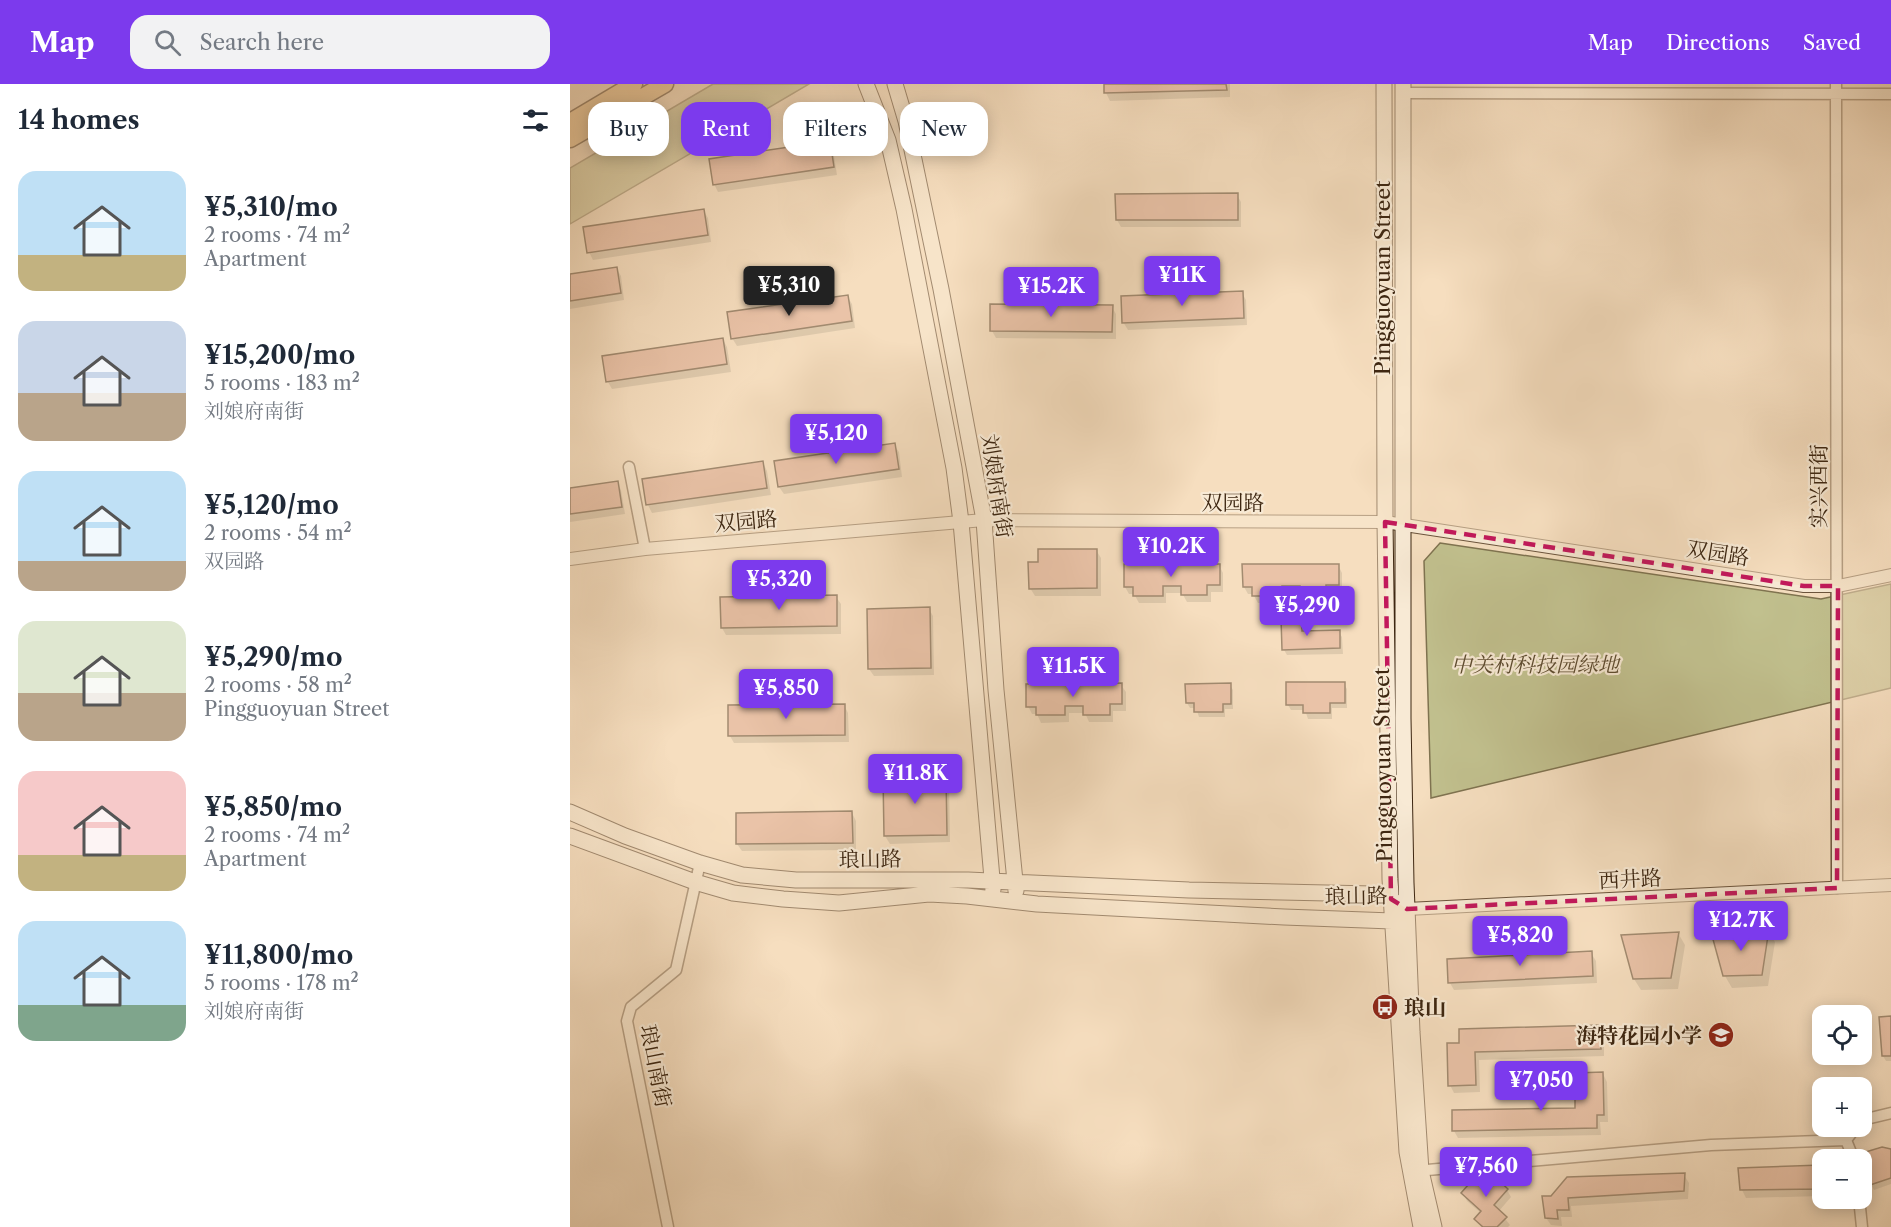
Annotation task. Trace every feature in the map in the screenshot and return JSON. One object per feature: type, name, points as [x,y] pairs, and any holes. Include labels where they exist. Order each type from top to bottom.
[{"type":"main road","points":[[570,122],[634,84]]},
{"type":"main road","points":[[570,139],[665,84]]},
{"type":"main road","name":"刘娘府南街","points":[[866,84],[888,140],[904,209],[954,468],[961,522],[994,898]]},
{"type":"main road","name":"刘娘府南街","points":[[895,84],[906,121],[939,278],[984,520],[996,690],[1016,900]]},
{"type":"main road","name":"Pingguoyuan Street","points":[[1384,84],[1385,522],[1391,899],[1402,1087],[1421,1227]]},
{"type":"main road","name":"Pingguoyuan Street","points":[[1403,88],[1402,718],[1407,909],[1415,1171],[1434,1227]]},
{"type":"main road","name":"琅山路","points":[[570,812],[625,836],[741,875],[846,882],[897,879],[1373,894],[1391,899],[1407,909],[1392,921],[1037,904],[1016,900],[929,894],[839,903],[733,893],[695,882],[570,836]]},
{"type":"street","points":[[1403,88],[1836,89],[1891,94]]},
{"type":"street","name":"实兴西街","points":[[1836,89],[1837,888]]},
{"type":"street","points":[[629,467],[645,549]]},
{"type":"street","name":"双园路","points":[[570,559],[645,549],[984,520],[1385,522],[1804,586],[1838,586],[1891,575]]},
{"type":"street","name":"琅山南街","points":[[668,1227],[627,1021],[631,1007],[675,970],[700,863]]},
{"type":"street","name":"西井路","points":[[1407,909],[1891,885]]},
{"type":"street","points":[[1872,1118],[1891,1113]]},
{"type":"street","points":[[1415,1171],[1711,1145],[1846,1140],[1848,1137]]},
{"type":"street","points":[[1846,1140],[1850,1149]]},
{"type":"street","points":[[1860,1209],[1862,1227]]},
{"type":"highlighted area","points":[[1385,522],[1804,586],[1838,586],[1837,888],[1407,909],[1391,899]]},
{"type":"green space","points":[[713,84],[809,84],[771,106],[771,102],[682,102]]},
{"type":"green space","points":[[681,103],[681,156],[686,156],[570,224],[570,168],[590,156],[669,156],[669,110]]},
{"type":"green space","name":"中关村科技园绿地","points":[[1440,543],[1821,599],[1891,584],[1891,688],[1431,798],[1424,561]]},
{"type":"building","points":[[1104,84],[1226,84],[1227,90],[1104,93]]},
{"type":"building","points":[[783,148],[783,156],[832,156],[834,167],[713,185],[709,159],[729,156],[771,156],[771,150]]},
{"type":"building","points":[[1238,193],[1238,220],[1116,220],[1115,194]]},
{"type":"building","points":[[704,209],[708,235],[587,253],[583,227]]},
{"type":"building","points":[[617,267],[621,293],[570,301],[570,274]]},
{"type":"building","points":[[1243,291],[1244,318],[1122,323],[1121,296]]},
{"type":"building","points":[[848,295],[852,321],[731,339],[727,312]]},
{"type":"building","points":[[990,304],[1113,305],[1112,332],[990,331]]},
{"type":"building","points":[[723,338],[727,364],[606,382],[602,356]]},
{"type":"building","points":[[895,443],[899,469],[778,487],[774,461]]},
{"type":"building","points":[[763,461],[767,488],[646,505],[642,479]]},
{"type":"building","points":[[618,481],[622,507],[570,514],[570,488]]},
{"type":"building","points":[[1038,549],[1097,549],[1097,588],[1029,589],[1028,562],[1038,562]]},
{"type":"building","points":[[1124,564],[1220,564],[1220,585],[1207,585],[1207,595],[1181,595],[1181,586],[1163,586],[1163,596],[1133,596],[1133,587],[1124,587]]},
{"type":"building","points":[[1242,564],[1339,564],[1339,585],[1326,585],[1326,595],[1300,595],[1300,586],[1282,586],[1282,596],[1252,596],[1252,587],[1243,587]]},
{"type":"building","points":[[837,595],[837,626],[721,628],[720,597]]},
{"type":"building","points":[[930,607],[931,668],[868,669],[867,609]]},
{"type":"building","points":[[1281,618],[1301,618],[1302,631],[1340,630],[1340,648],[1282,650]]},
{"type":"building","points":[[1286,682],[1345,682],[1345,703],[1330,703],[1330,713],[1303,713],[1303,705],[1286,705]]},
{"type":"building","points":[[1122,683],[1122,704],[1110,704],[1110,715],[1083,715],[1083,706],[1065,706],[1065,715],[1036,715],[1036,707],[1026,707],[1026,684]]},
{"type":"building","points":[[1231,683],[1231,704],[1223,704],[1223,712],[1194,712],[1194,703],[1186,703],[1185,684]]},
{"type":"building","points":[[845,704],[845,735],[728,736],[728,705]]},
{"type":"building","points":[[946,775],[947,835],[884,836],[883,776]]},
{"type":"building","points":[[852,811],[853,843],[736,844],[736,813]]},
{"type":"building","points":[[1769,929],[1762,975],[1723,976],[1711,932]]},
{"type":"building","points":[[1679,932],[1671,978],[1633,979],[1621,935]]},
{"type":"building","points":[[1592,951],[1593,976],[1448,983],[1447,959]]},
{"type":"building","points":[[1891,1016],[1891,1056],[1882,1056],[1879,1017]]},
{"type":"building","points":[[1600,1025],[1601,1049],[1475,1052],[1476,1085],[1448,1086],[1447,1043],[1459,1043],[1459,1029]]},
{"type":"building","points":[[1603,1072],[1604,1115],[1597,1115],[1597,1128],[1452,1131],[1452,1110],[1575,1108],[1575,1073]]},
{"type":"building","points":[[1882,1147],[1891,1149],[1891,1178],[1872,1184],[1872,1150]]},
{"type":"building","points":[[1812,1165],[1812,1189],[1740,1190],[1738,1168]]},
{"type":"building","points":[[1484,1167],[1508,1189],[1494,1205],[1507,1217],[1497,1227],[1483,1227],[1474,1219],[1481,1211],[1461,1193]]},
{"type":"building","points":[[1685,1173],[1684,1191],[1568,1198],[1569,1210],[1557,1210],[1558,1219],[1545,1218],[1542,1196],[1551,1196],[1567,1177]]},
{"type":"place","name":"琅山","points":[[1385,1007]]},
{"type":"place","name":"海特花园小学","points":[[1721,1035]]}]
